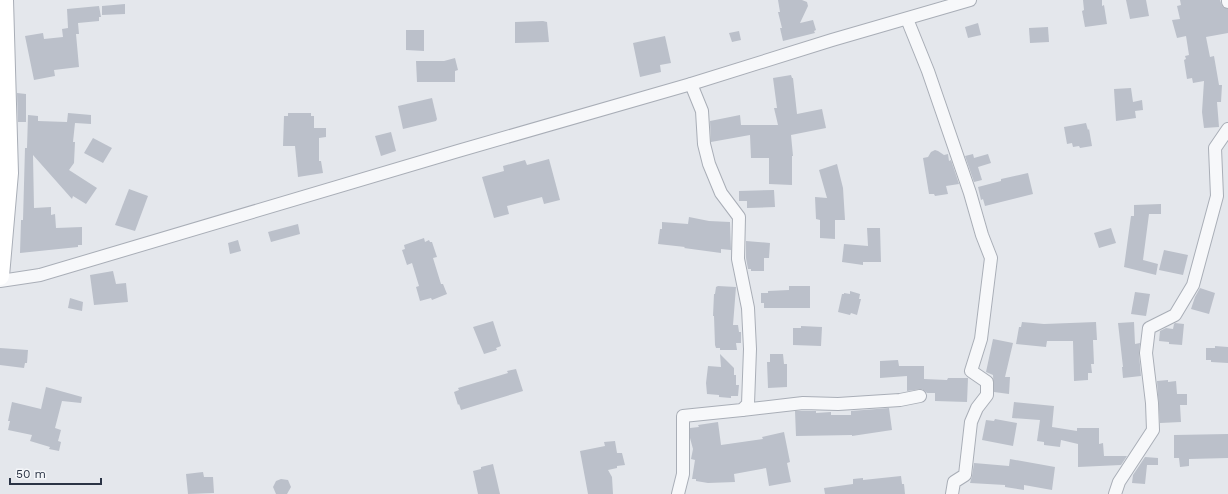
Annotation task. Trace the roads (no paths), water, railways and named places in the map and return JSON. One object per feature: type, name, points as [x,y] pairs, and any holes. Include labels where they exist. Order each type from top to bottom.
[{"type":"street","points":[[0,276],[9,173],[4,0]]},
{"type":"street","points":[[0,280],[40,275],[691,84],[832,40],[970,0]]},
{"type":"street","points":[[907,18],[928,70],[970,193],[982,235],[991,258],[981,339],[971,371],[987,382],[987,395],[977,408],[971,422],[965,475],[954,482],[952,494]]},
{"type":"street","points":[[691,84],[702,111],[704,144],[709,164],[721,193],[738,217],[738,259],[748,308],[750,348],[748,404],[742,410]]},
{"type":"street","points":[[1115,494],[1119,482],[1153,430],[1152,403],[1146,353],[1149,328],[1175,315],[1193,285],[1217,196],[1216,148],[1228,129]]},
{"type":"street","points":[[678,494],[684,474],[683,416],[803,403],[838,404],[900,400],[920,396]]}]
